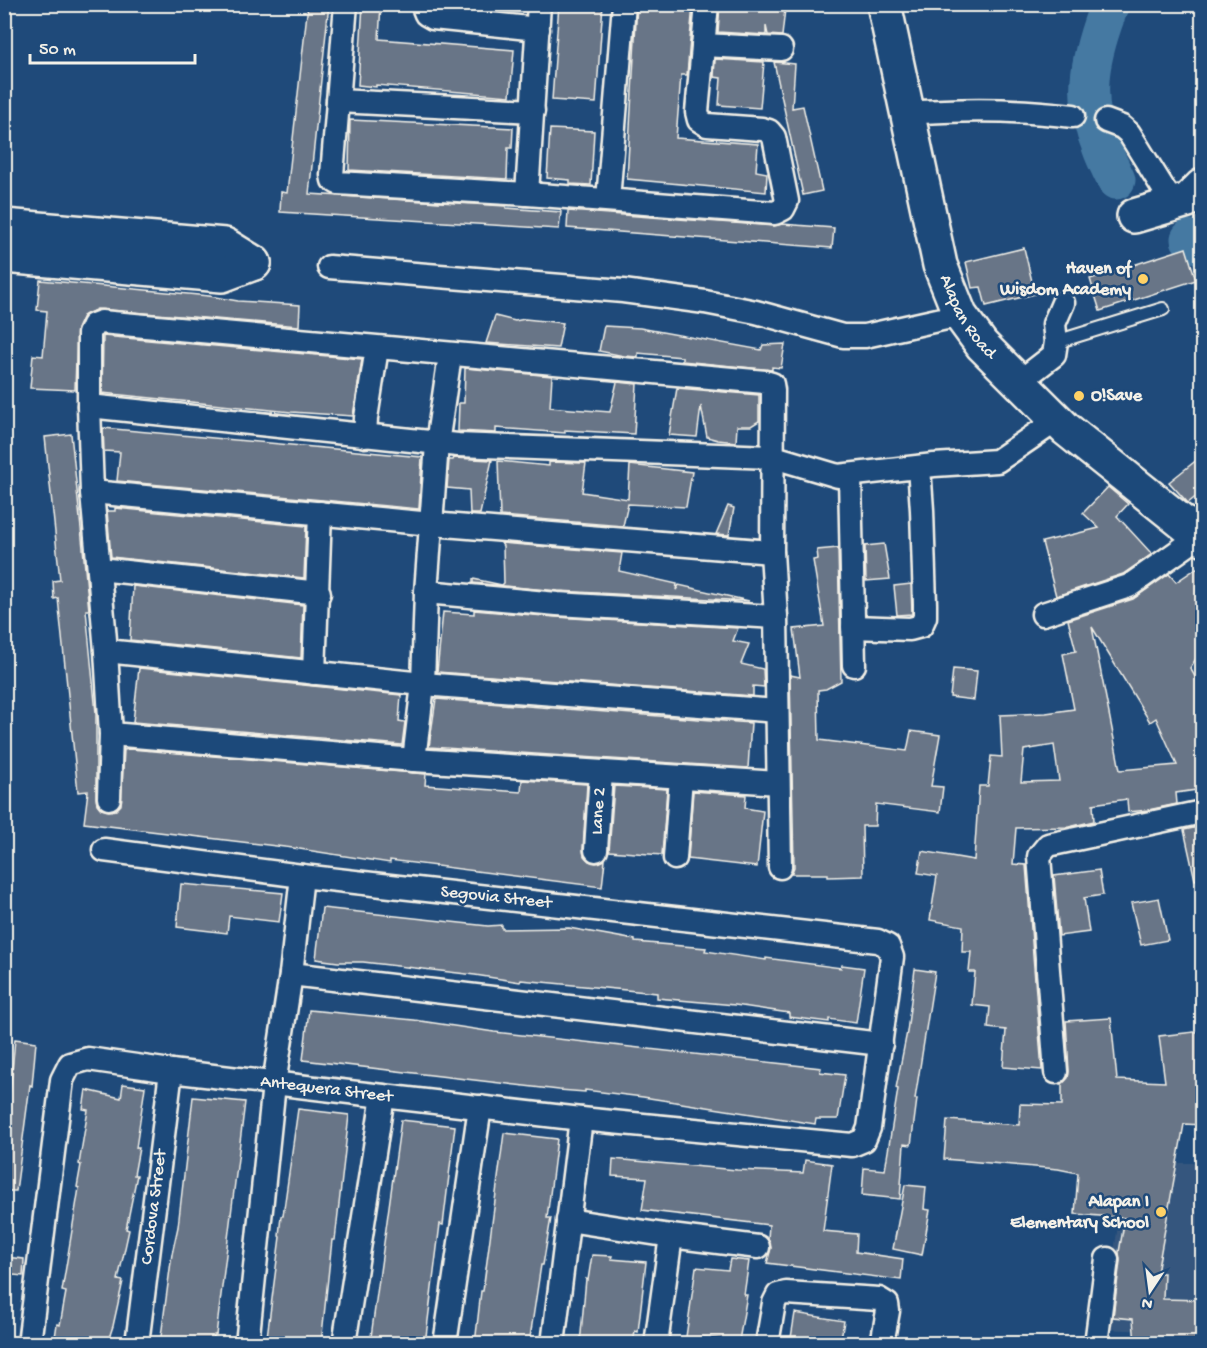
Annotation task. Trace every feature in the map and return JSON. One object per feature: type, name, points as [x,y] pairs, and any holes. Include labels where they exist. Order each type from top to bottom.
[{"type":"street","points":[[346,4],[332,175],[338,183],[527,194],[775,213],[783,209],[787,201],[774,137],[769,131],[762,129],[707,125],[699,120],[697,112],[706,4]]},
{"type":"street","points":[[422,4],[426,14],[433,18],[538,29]]},
{"type":"street","points":[[527,194],[539,4]]},
{"type":"street","points":[[608,200],[624,4]]},
{"type":"street","name":"Alapan Road","points":[[884,4],[940,266],[947,318],[982,345],[1057,420],[1202,536]]},
{"type":"street","points":[[703,45],[781,49]]},
{"type":"street","points":[[339,101],[532,111]]},
{"type":"street","points":[[908,113],[1002,110],[1073,116]]},
{"type":"street","points":[[1106,121],[1122,127],[1129,133],[1192,198],[1134,216]]},
{"type":"street","points":[[4,226],[225,245],[254,263],[222,275],[4,256]]},
{"type":"street","points":[[329,267],[635,293],[756,312],[843,336],[865,336],[947,318]]},
{"type":"street","points":[[1019,382],[1054,355],[1056,342],[1054,324],[1063,303]]},
{"type":"street","points":[[109,798],[111,734],[92,492],[89,406],[89,334],[93,325],[101,322],[772,384],[774,457],[772,552],[776,617],[780,867]]},
{"type":"street","points":[[365,436],[376,348]]},
{"type":"street","points":[[414,760],[423,684],[426,592],[437,444],[450,355]]},
{"type":"street","points":[[89,406],[437,444],[774,457],[838,476],[997,461],[1057,420]]},
{"type":"street","points":[[853,627],[909,629],[921,626],[925,617],[922,510],[918,467]]},
{"type":"street","points":[[850,476],[854,666]]},
{"type":"street","points":[[92,492],[432,524],[772,552]]},
{"type":"street","points":[[314,673],[319,593],[320,513]]},
{"type":"street","points":[[1043,614],[1129,586],[1202,536]]},
{"type":"street","points":[[99,569],[319,593]]},
{"type":"street","points":[[426,592],[558,604],[776,617]]},
{"type":"street","points":[[106,651],[423,684],[777,711]]},
{"type":"street","points":[[111,734],[414,760],[778,783]]},
{"type":"street","name":"Lane 2","points":[[596,850],[601,772]]},
{"type":"street","points":[[675,858],[681,777]]},
{"type":"street","points":[[1056,1072],[1039,856],[1042,849],[1048,845],[1203,812]]},
{"type":"street","name":"Segovia Street","points":[[104,850],[302,876],[878,941],[888,946],[892,957],[881,1044]]},
{"type":"street","points":[[248,1344],[274,1084],[291,974],[302,876]]},
{"type":"street","points":[[291,974],[881,1044]]},
{"type":"street","name":"Antequera Street","points":[[29,1344],[62,1080],[70,1064],[88,1059],[274,1084],[582,1119],[852,1145],[864,1140],[869,1128],[881,1044]]},
{"type":"street","name":"Cordova Street","points":[[137,1344],[171,1071]]},
{"type":"street","points":[[344,1344],[383,1096]]},
{"type":"street","points":[[446,1344],[480,1107]]},
{"type":"street","points":[[553,1344],[582,1119]]},
{"type":"street","points":[[568,1220],[758,1247]]},
{"type":"street","points":[[656,1344],[671,1236]]},
{"type":"street","points":[[1095,1344],[1107,1259]]},
{"type":"street","points":[[767,1344],[774,1303],[778,1295],[786,1293],[879,1299],[886,1304],[888,1311],[882,1344]]},
{"type":"lane","points":[[1056,342],[1163,309]]},
{"type":"shaded area","name":"Alapan I Elementary School","points":[[1168,1163],[1202,1163],[1202,1333],[1102,1329],[1126,1174]]},
{"type":"building","points":[[308,4],[329,4],[309,194],[506,206],[506,208],[561,212],[559,229],[280,212],[281,192],[287,193]]},
{"type":"building","points":[[363,4],[381,4],[379,39],[514,50],[510,96],[358,85]]},
{"type":"building","points":[[559,4],[603,4],[596,103],[552,100]]},
{"type":"building","points":[[637,4],[693,4],[687,75],[681,75],[676,138],[758,144],[756,171],[767,173],[766,192],[627,179]]},
{"type":"building","points":[[720,4],[745,4],[785,9],[782,36],[768,35],[766,26],[766,35],[718,32]]},
{"type":"building","points":[[715,59],[764,62],[760,108],[719,105],[721,78],[714,77]]},
{"type":"building","points":[[774,62],[795,64],[792,108],[803,106],[822,191],[803,195]]},
{"type":"building","points":[[350,120],[513,128],[512,148],[508,148],[507,179],[349,170]]},
{"type":"building","points":[[550,129],[594,131],[591,185],[570,184],[570,180],[547,178]]},
{"type":"building","points":[[568,211],[774,226],[782,224],[834,228],[832,248],[567,228]]},
{"type":"building","points":[[1024,248],[1035,294],[986,306],[981,287],[972,288],[966,262]]},
{"type":"building","name":"Haven of Wisdom Academy","points":[[1186,248],[1196,280],[1100,311],[1090,279]]},
{"type":"building","points":[[40,280],[209,296],[238,301],[300,305],[299,326],[97,309],[83,316],[77,329],[75,390],[30,388],[33,355],[43,356],[47,311],[37,310]]},
{"type":"building","points":[[495,316],[515,321],[525,319],[563,323],[558,348],[486,343]]},
{"type":"building","points":[[604,326],[640,328],[761,350],[763,345],[785,344],[781,368],[772,367],[772,370],[682,361],[682,357],[638,353],[638,357],[624,356],[599,351]]},
{"type":"building","points":[[103,336],[362,359],[353,416],[102,393]]},
{"type":"building","points":[[465,368],[552,376],[550,407],[571,409],[610,412],[617,382],[637,384],[634,434],[565,430],[565,433],[496,428],[496,433],[458,431],[459,403],[464,403]]},
{"type":"building","points":[[677,388],[759,395],[759,421],[751,426],[737,426],[736,442],[718,440],[707,437],[701,406],[697,437],[669,435]]},
{"type":"building","points":[[103,428],[422,457],[419,509],[117,481],[120,452],[104,451]]},
{"type":"building","points":[[71,434],[89,610],[86,610],[96,713],[96,798],[101,809],[116,810],[121,805],[124,750],[130,749],[426,774],[425,785],[521,792],[522,780],[587,784],[583,850],[584,856],[589,861],[596,863],[605,860],[602,887],[390,860],[390,863],[293,848],[84,823],[88,791],[78,792],[58,598],[54,599],[53,581],[60,580],[45,437]]},
{"type":"building","points":[[1203,455],[1203,491],[1188,503],[1169,482]]},
{"type":"building","points":[[454,458],[492,460],[480,514],[470,514],[469,490],[447,488],[449,460]]},
{"type":"building","points":[[498,461],[549,466],[549,462],[586,463],[582,492],[628,499],[630,465],[692,472],[686,507],[628,504],[623,526],[500,516]]},
{"type":"building","points":[[1108,487],[1128,504],[1117,516],[1152,554],[1123,574],[1056,596],[1042,542],[1099,528],[1083,513]]},
{"type":"building","points":[[728,506],[734,508],[729,535],[716,534]]},
{"type":"building","points":[[115,508],[306,526],[304,578],[111,557],[107,511],[115,511]]},
{"type":"building","points":[[501,543],[622,553],[619,571],[677,584],[676,590],[679,585],[749,601],[558,591],[473,583],[473,579],[502,585],[504,583]]},
{"type":"building","points":[[884,544],[890,579],[866,581],[865,546]]},
{"type":"building","points":[[838,548],[841,681],[826,689],[818,690],[819,740],[907,751],[911,731],[940,735],[931,786],[943,787],[940,812],[876,804],[875,826],[862,826],[863,876],[828,877],[828,874],[791,874],[794,867],[790,675],[800,677],[794,629],[824,626],[813,560],[818,559],[817,550]]},
{"type":"building","points":[[1203,564],[1203,648],[1190,668],[1203,690],[1203,789],[1176,793],[1177,804],[1148,810],[1128,812],[1127,799],[1093,804],[1094,821],[1069,827],[1016,828],[1013,864],[1026,865],[1042,1070],[1003,1067],[1006,1030],[988,1028],[990,1007],[972,1005],[975,972],[969,972],[971,952],[962,952],[963,926],[930,920],[937,876],[918,873],[922,851],[974,860],[979,786],[988,786],[991,756],[1002,757],[1000,715],[1074,709],[1063,654],[1076,651],[1068,620],[1133,599],[1169,574],[1176,582]],"holes":[[[1092,627],[1150,722],[1156,718],[1177,765],[1120,770]],[[1054,745],[1059,781],[1021,782],[1024,750]]]},
{"type":"building","points":[[911,584],[912,614],[897,615],[894,586]]},
{"type":"building","points":[[133,586],[303,605],[301,658],[130,640]]},
{"type":"building","points":[[474,610],[738,628],[733,641],[749,644],[741,664],[763,669],[764,687],[753,686],[753,696],[437,672],[443,612],[474,614]]},
{"type":"building","points":[[139,668],[401,695],[399,721],[405,722],[402,745],[133,722]]},
{"type":"building","points":[[953,669],[977,671],[974,700],[950,697]]},
{"type":"building","points":[[436,699],[751,723],[748,768],[429,747]]},
{"type":"building","points":[[614,786],[667,789],[662,855],[609,851]]},
{"type":"building","points":[[693,791],[746,795],[745,808],[763,811],[757,867],[688,859]]},
{"type":"building","points":[[1203,826],[1203,879],[1195,880],[1184,830]]},
{"type":"building","points":[[1099,870],[1103,895],[1084,898],[1089,932],[1059,936],[1054,876]]},
{"type":"building","points":[[181,884],[283,893],[279,922],[229,916],[227,933],[177,927]]},
{"type":"building","points":[[1159,898],[1168,940],[1141,945],[1131,903]]},
{"type":"building","points":[[322,908],[488,926],[502,925],[502,929],[569,928],[635,940],[635,942],[706,948],[705,951],[766,960],[766,958],[841,968],[842,965],[864,968],[856,1023],[789,1017],[789,1013],[735,1005],[657,998],[657,993],[521,980],[520,982],[363,962],[316,959]]},
{"type":"building","points":[[915,969],[935,972],[915,1099],[917,1099],[911,1145],[904,1144],[900,1199],[862,1195],[864,1168],[885,1170]]},
{"type":"building","points":[[309,1010],[414,1020],[494,1032],[821,1068],[820,1072],[845,1075],[838,1119],[816,1119],[815,1124],[643,1097],[585,1090],[585,1092],[559,1090],[303,1060]]},
{"type":"building","points":[[1111,1018],[1117,1080],[1165,1082],[1159,1036],[1203,1031],[1203,1125],[1184,1124],[1157,1273],[1164,1273],[1163,1299],[1203,1300],[1203,1344],[1135,1344],[1133,1319],[1113,1317],[1120,1261],[1119,1252],[1125,1218],[1075,1214],[1078,1173],[1058,1169],[944,1159],[947,1120],[1019,1125],[1020,1104],[1062,1105],[1062,1084],[1068,1078],[1069,1071],[1066,1021]]},
{"type":"building","points":[[15,1039],[36,1042],[32,1086],[30,1085],[16,1191],[4,1191],[4,1116],[7,1092],[10,1092]]},
{"type":"building","points":[[123,1084],[145,1087],[136,1148],[139,1148],[134,1175],[137,1175],[126,1229],[129,1230],[118,1280],[123,1281],[113,1326],[107,1344],[54,1344],[66,1292],[62,1291],[79,1188],[77,1187],[81,1165],[79,1164],[88,1110],[83,1109],[86,1090],[121,1098]]},
{"type":"building","points":[[193,1097],[245,1102],[216,1335],[214,1335],[213,1344],[160,1344],[172,1254],[178,1227]]},
{"type":"building","points":[[298,1109],[349,1115],[321,1344],[267,1337],[281,1216],[283,1216]]},
{"type":"building","points":[[401,1120],[455,1126],[443,1225],[440,1224],[425,1344],[370,1344]]},
{"type":"building","points":[[504,1133],[557,1139],[547,1218],[551,1218],[529,1344],[475,1344],[481,1291],[483,1291]]},
{"type":"building","points":[[613,1159],[737,1170],[803,1173],[805,1160],[832,1164],[823,1231],[857,1234],[856,1252],[903,1259],[901,1280],[767,1263],[771,1248],[768,1239],[769,1225],[642,1210],[647,1178],[612,1176]]},
{"type":"building","points":[[905,1185],[926,1187],[924,1209],[930,1210],[922,1255],[893,1249]]},
{"type":"building","points":[[592,1255],[646,1262],[638,1332],[635,1331],[633,1344],[580,1344],[586,1279],[588,1280]]},
{"type":"building","points":[[4,1257],[24,1259],[23,1276],[4,1274]]},
{"type":"building","points":[[730,1259],[749,1261],[744,1295],[747,1295],[739,1341],[704,1337],[703,1344],[685,1344],[696,1267],[728,1270]]},
{"type":"building","points":[[795,1313],[844,1321],[840,1344],[813,1341],[812,1344],[790,1344]]},
{"type":"waterway","points":[[1110,4],[1093,57],[1090,92],[1095,128],[1116,180]]},
{"type":"waterway","points":[[1190,239],[1202,246]]},
{"type":"place","name":"Haven of Wisdom Academy","points":[[1143,279]]},
{"type":"place","name":"O!Save","points":[[1079,396]]},
{"type":"place","name":"Alapan I Elementary School","points":[[1161,1212]]}]
